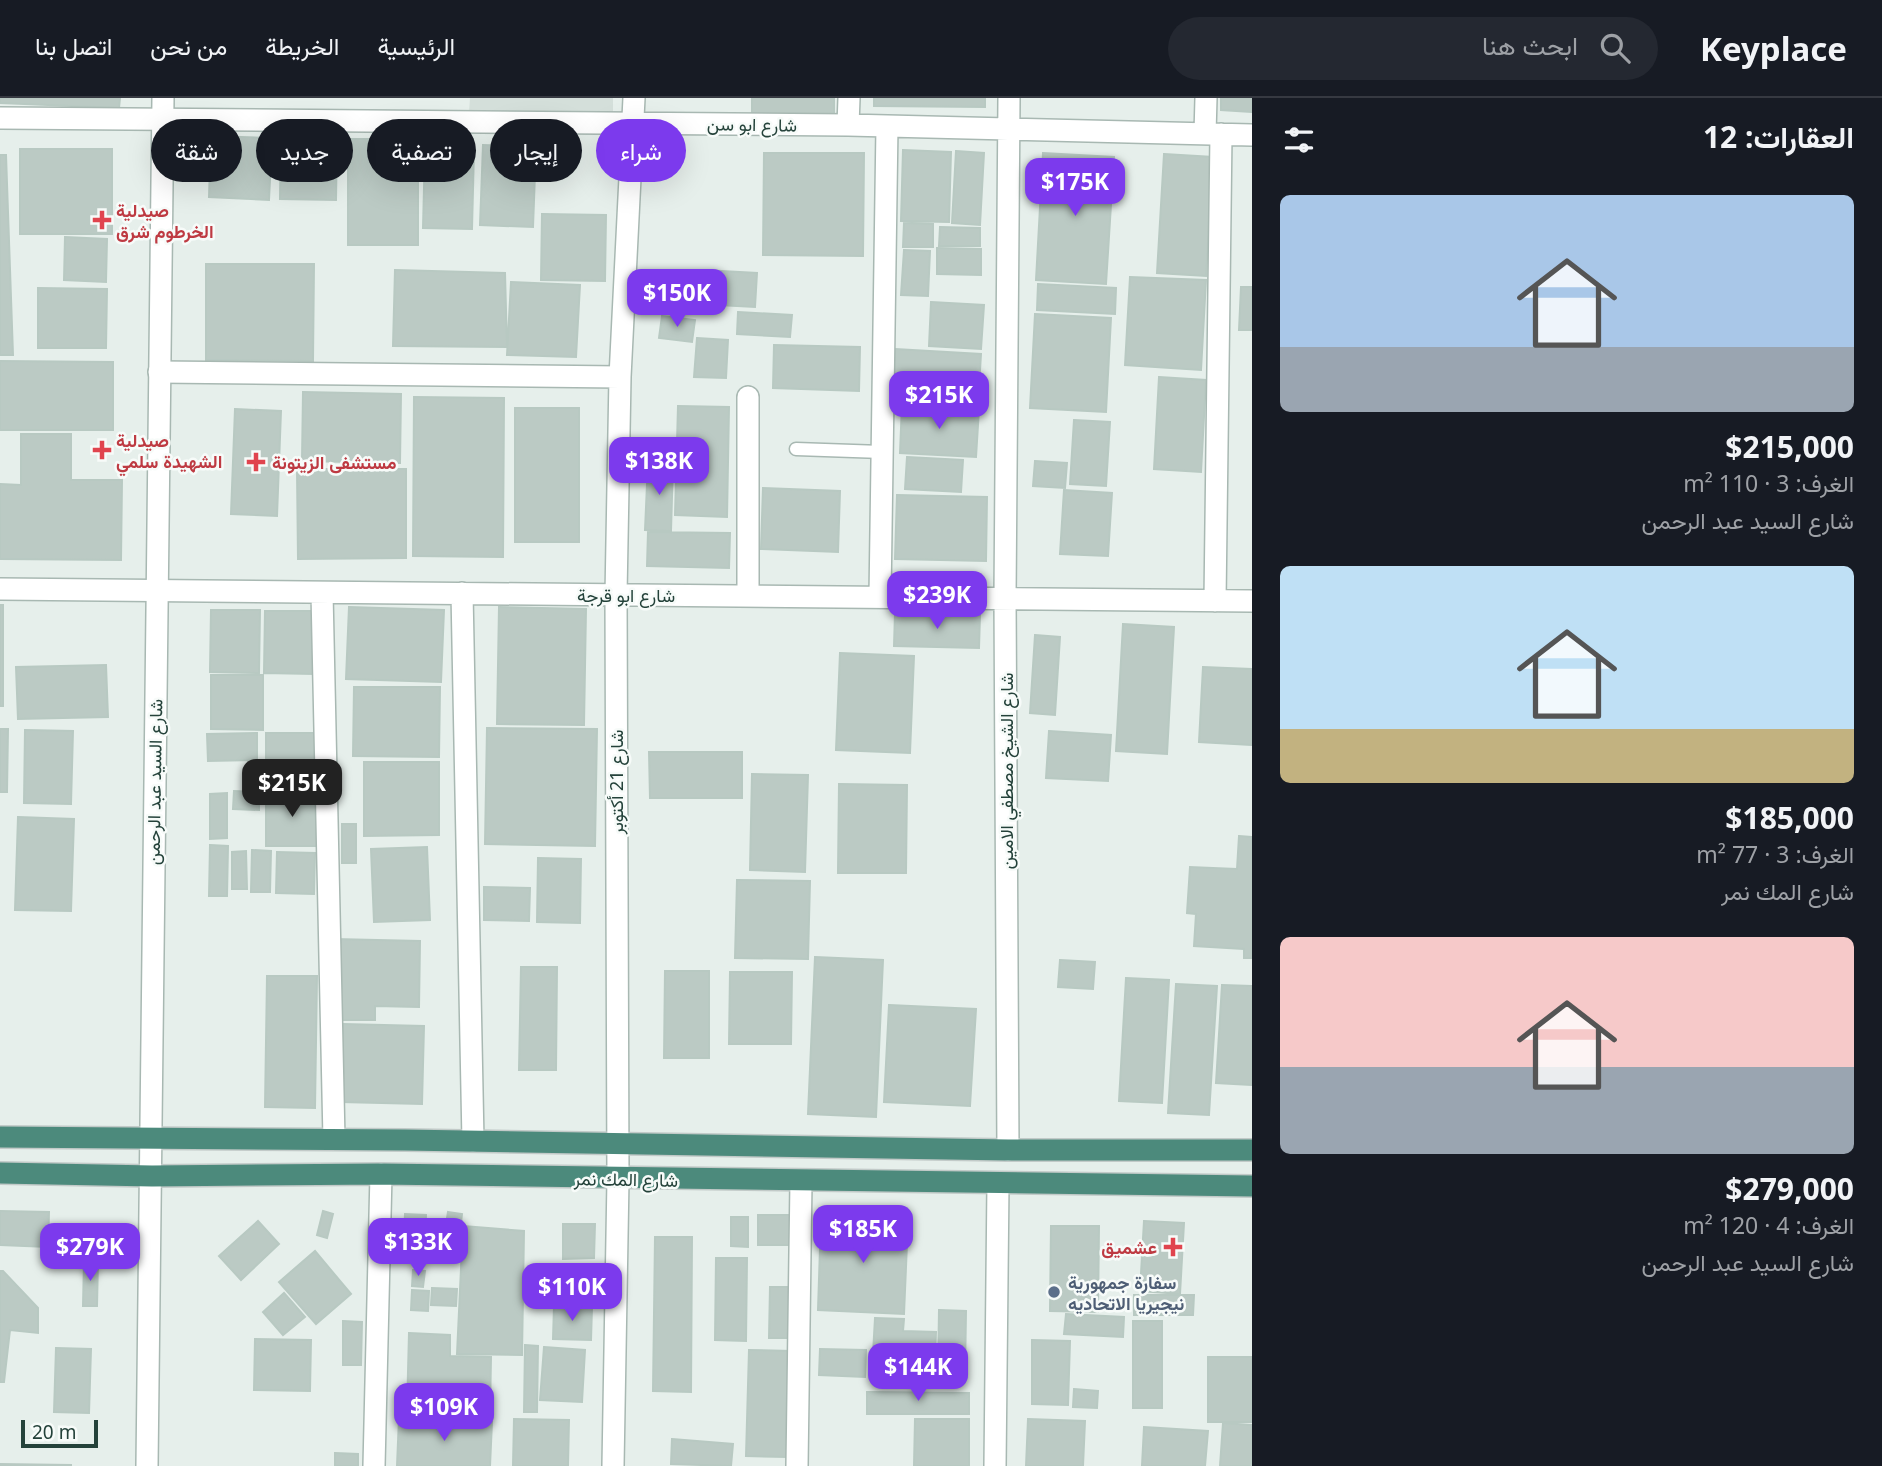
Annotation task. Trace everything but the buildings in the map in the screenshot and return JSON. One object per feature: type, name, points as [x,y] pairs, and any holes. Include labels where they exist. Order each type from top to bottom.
[{"type":"highway","name":"شارع المك نمر","points":[[0,1137],[334,1139],[1008,1150],[1252,1150]]},
{"type":"highway","name":"شارع المك نمر","points":[[0,1173],[152,1176],[381,1174],[1252,1186]]},
{"type":"street","name":"شارع 21 أكتوبر","points":[[634,98],[634,119]]},
{"type":"street","points":[[848,125],[849,98]]},
{"type":"street","name":"شارع الشيخ مصطفي الامين","points":[[1008,1150],[1005,597],[1009,98]]},
{"type":"street","points":[[1206,98],[1213,134],[1215,601]]},
{"type":"street","name":"شارع ابو سن","points":[[0,118],[162,109],[596,122]]},
{"type":"street","name":"شارع السيد عبد الرحمن","points":[[147,1466],[162,109]]},
{"type":"street","name":"شارع ابو سن","points":[[686,123],[1252,135]]},
{"type":"street","points":[[880,597],[887,126]]},
{"type":"street","name":"شارع 21 أكتوبر","points":[[613,1466],[618,1179],[616,595],[620,377],[631,182]]},
{"type":"street","points":[[159,372],[620,377]]},
{"type":"street","points":[[748,397],[748,596]]},
{"type":"street","name":"شارع ابو قرجة","points":[[0,589],[1252,601]]},
{"type":"street","points":[[322,593],[334,1139]]},
{"type":"street","points":[[462,593],[473,1141]]},
{"type":"street","points":[[374,1466],[381,1174]]},
{"type":"street","points":[[797,1466],[801,1181]]},
{"type":"street","points":[[995,1466],[998,1183]]},
{"type":"lane","points":[[796,449],[882,452]]},
{"type":"shaded area","points":[[470,98],[613,98],[613,117],[469,113]]},
{"type":"place","name":"صيدلية الخرطوم شرق","points":[[102,220]]},
{"type":"place","name":"صيدلية الشهيدة سلمي","points":[[102,450]]},
{"type":"place","name":"مستشفى الزيتونة","points":[[256,462]]},
{"type":"place","name":"عشميق","points":[[1173,1247]]},
{"type":"place","name":"سفارة جمهورية نيجيريا الاتحاديه","points":[[1054,1292]]}]
